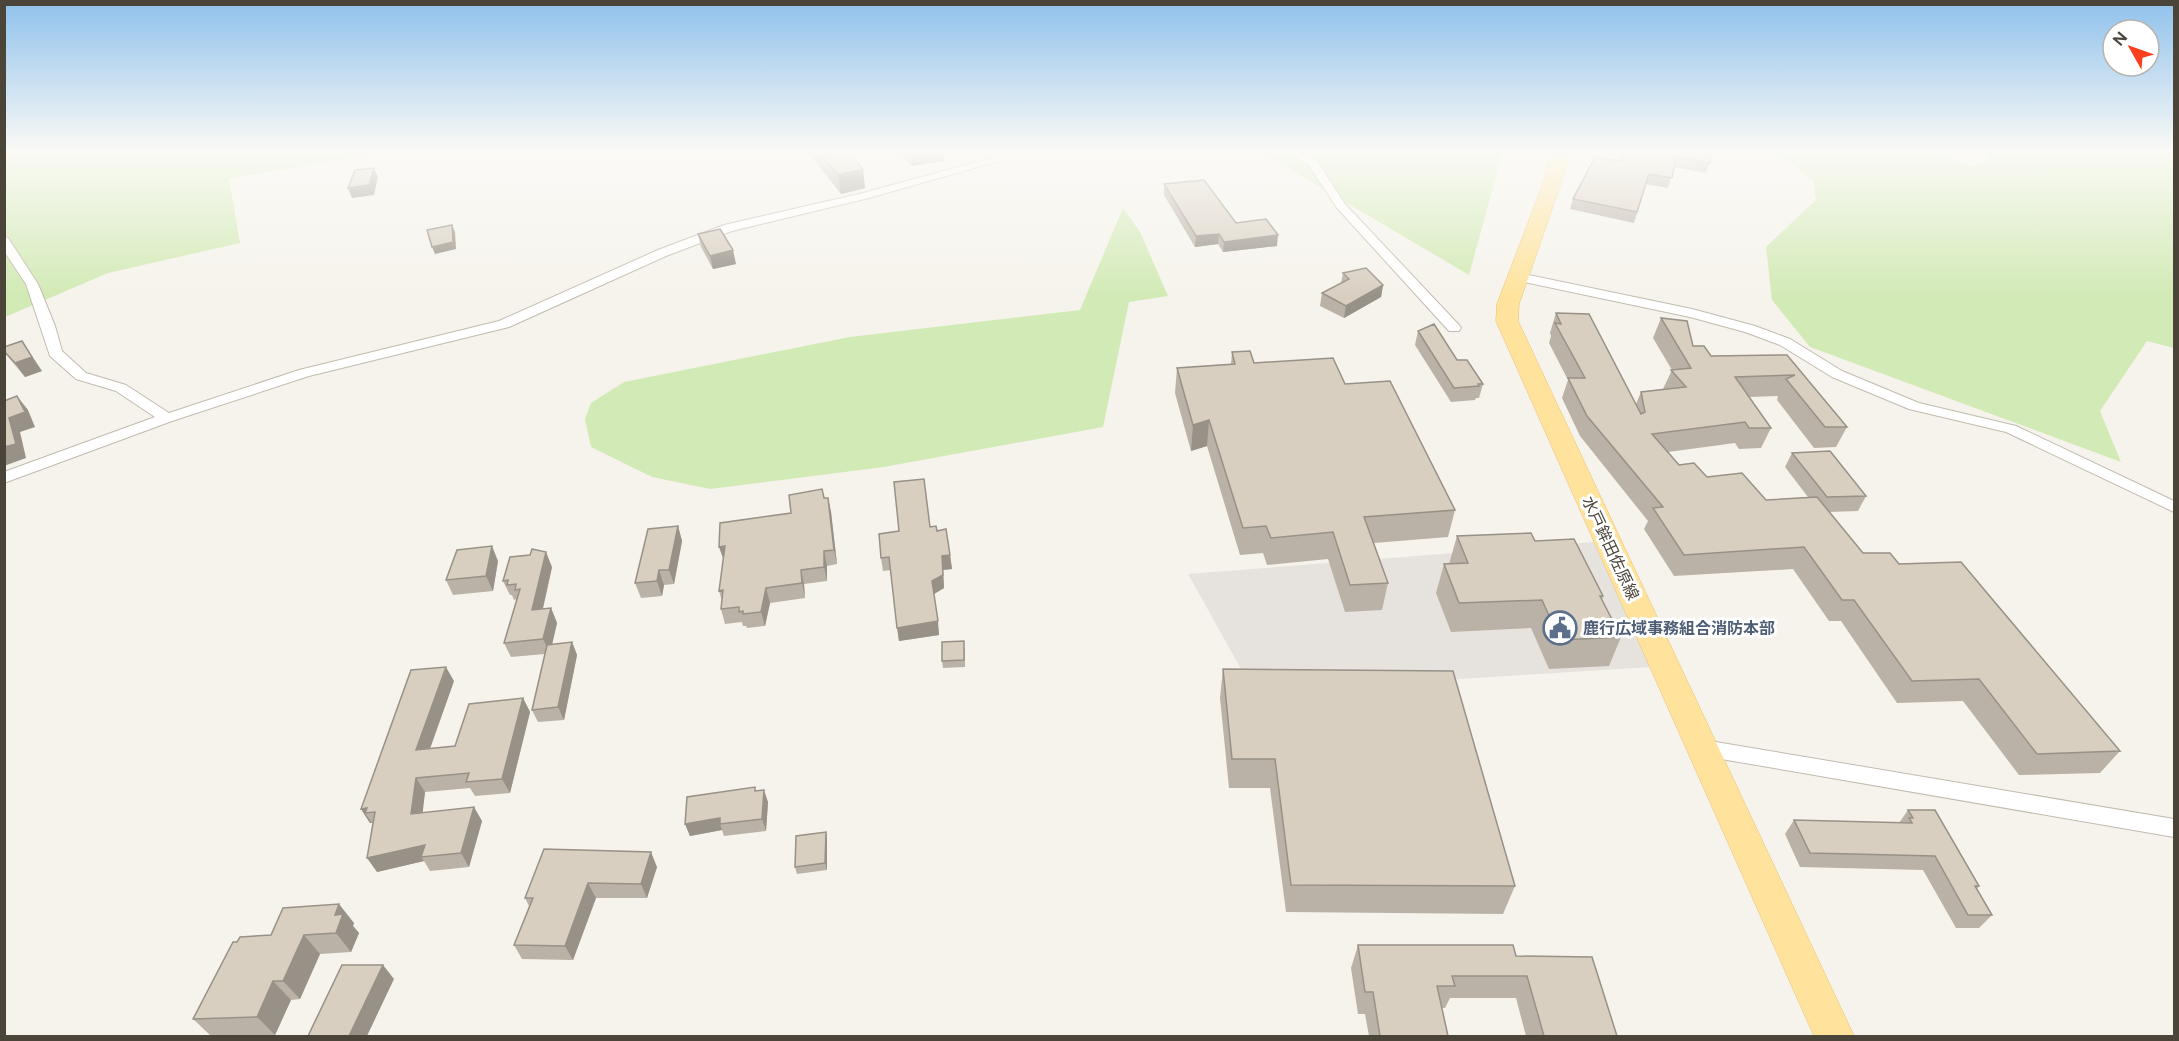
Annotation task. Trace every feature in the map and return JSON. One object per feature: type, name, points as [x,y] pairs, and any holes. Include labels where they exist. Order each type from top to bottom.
[{"type":"main road","name":"水戸鉾田佐原線","points":[[1545,200],[1508,304],[1507,321],[1514,341],[1704,748],[1834,1036]]},
{"type":"street","points":[[4,478],[166,418],[314,370],[496,326],[555,303],[662,252],[728,228],[851,200]]},
{"type":"street","points":[[1337,200],[1454,328]]},
{"type":"street","points":[[4,242],[32,284],[56,353],[81,376],[121,388],[166,418]]},
{"type":"street","points":[[1519,277],[1692,313],[1750,329],[1785,342],[1837,374],[1914,406],[2011,429],[2175,507]]},
{"type":"street","points":[[1704,748],[2175,828]]},
{"type":"shaded area","points":[[1594,542],[1650,667],[1254,692],[1188,574]]},
{"type":"green space","points":[[5,200],[233,200],[240,243],[108,273],[5,317]]},
{"type":"green space","points":[[1341,200],[1490,200],[1469,275]]},
{"type":"green space","points":[[1816,200],[2174,200],[2174,348],[2147,341],[2100,411],[2121,462],[1810,347],[1772,300],[1766,247]]},
{"type":"green space","points":[[1123,208],[1140,232],[1168,296],[1129,302],[1103,427],[884,467],[710,489],[652,477],[591,447],[585,419],[591,403],[624,382],[850,337],[1080,310]]},
{"type":"building","points":[[1174,200],[1219,200],[1236,223],[1266,219],[1278,235],[1224,242],[1219,234],[1196,236]]},
{"type":"building","points":[[1576,200],[1641,200],[1637,212]]},
{"type":"building","points":[[452,225],[453,242],[432,247],[427,230]]},
{"type":"building","points":[[720,229],[733,250],[710,256],[698,234]]},
{"type":"building","points":[[1366,268],[1383,285],[1346,306],[1322,293],[1349,279],[1343,273]]},
{"type":"building","points":[[1556,313],[1589,314],[1641,414],[1645,412],[1641,392],[1686,387],[1671,370],[1691,368],[1661,318],[1687,321],[1693,346],[1704,346],[1711,356],[1787,355],[1847,427],[1825,427],[1786,379],[1795,375],[1735,377],[1771,428],[1749,428],[1745,422],[1652,434],[1679,465],[1694,463],[1707,477],[1742,473],[1766,500],[1817,497],[1863,553],[1890,553],[1899,564],[1961,562],[2120,751],[2037,754],[1979,679],[1912,681],[1854,600],[1842,600],[1804,547],[1684,555],[1653,508],[1663,507],[1587,416],[1568,378],[1585,378],[1555,323],[1561,324]]},
{"type":"building","points":[[1434,324],[1457,360],[1467,360],[1483,384],[1454,388],[1418,331]]},
{"type":"building","points":[[22,341],[32,357],[15,363],[4,351],[4,347]]},
{"type":"building","points":[[1250,351],[1254,363],[1333,358],[1345,384],[1390,381],[1455,510],[1364,517],[1388,583],[1350,585],[1333,532],[1271,538],[1266,526],[1243,528],[1209,420],[1193,425],[1177,368],[1235,364],[1232,352]]},
{"type":"building","points":[[17,396],[25,412],[9,418],[16,444],[4,447],[4,401]]},
{"type":"building","points":[[1830,451],[1866,496],[1827,497],[1792,453]]},
{"type":"building","points":[[924,479],[930,527],[936,526],[937,531],[946,529],[950,555],[942,556],[943,575],[932,581],[938,621],[897,628],[889,557],[881,558],[879,534],[899,531],[894,482]]},
{"type":"building","points":[[822,489],[824,498],[828,498],[834,550],[824,551],[824,567],[801,570],[802,583],[766,588],[761,612],[743,614],[743,611],[739,612],[739,607],[721,609],[723,590],[719,591],[725,546],[719,547],[720,523],[791,513],[789,495]]},
{"type":"building","points":[[678,526],[669,570],[659,570],[657,581],[635,583],[648,529]]},
{"type":"building","points":[[1531,533],[1535,541],[1574,539],[1621,637],[1560,640],[1542,600],[1459,603],[1444,564],[1468,563],[1457,536]]},
{"type":"building","points":[[492,546],[486,576],[446,580],[457,550]]},
{"type":"building","points":[[532,549],[546,552],[532,610],[551,608],[543,639],[504,643],[520,589],[515,590],[516,584],[507,585],[508,580],[503,581],[510,557],[530,555]]},
{"type":"building","points":[[964,641],[964,660],[942,661],[942,642]]},
{"type":"building","points":[[572,642],[558,707],[532,710],[547,645]]},
{"type":"building","points":[[446,667],[416,750],[455,746],[469,704],[523,698],[502,779],[466,782],[469,773],[416,778],[411,814],[474,807],[461,853],[421,857],[425,845],[367,858],[375,812],[365,813],[367,808],[361,809],[411,670]]},
{"type":"building","points":[[1223,669],[1453,671],[1515,886],[1291,885],[1275,759],[1232,759]]},
{"type":"building","points":[[755,787],[755,791],[764,790],[762,819],[720,824],[720,818],[685,824],[687,797]]},
{"type":"building","points":[[1908,810],[1935,810],[1979,886],[1975,886],[1992,915],[1968,915],[1935,856],[1810,853],[1794,820],[1912,823],[1909,818],[1913,818]]},
{"type":"building","points":[[826,832],[825,863],[795,867],[796,836]]},
{"type":"building","points":[[544,849],[651,852],[641,884],[588,883],[565,946],[514,945],[533,898],[525,898]]},
{"type":"building","points":[[339,904],[335,915],[343,914],[336,933],[304,935],[283,981],[273,981],[257,1017],[193,1019],[233,942],[237,942],[240,937],[271,935],[283,908]]},
{"type":"building","points":[[1358,945],[1513,945],[1516,956],[1592,957],[1617,1036],[1544,1036],[1527,976],[1452,976],[1455,986],[1437,986],[1448,1036],[1380,1036],[1373,992],[1365,992]]},
{"type":"building","points":[[342,965],[383,965],[349,1036],[308,1036]]},
{"type":"place","name":"鹿行広域事務組合消防本部","points":[[1560,628]]}]
